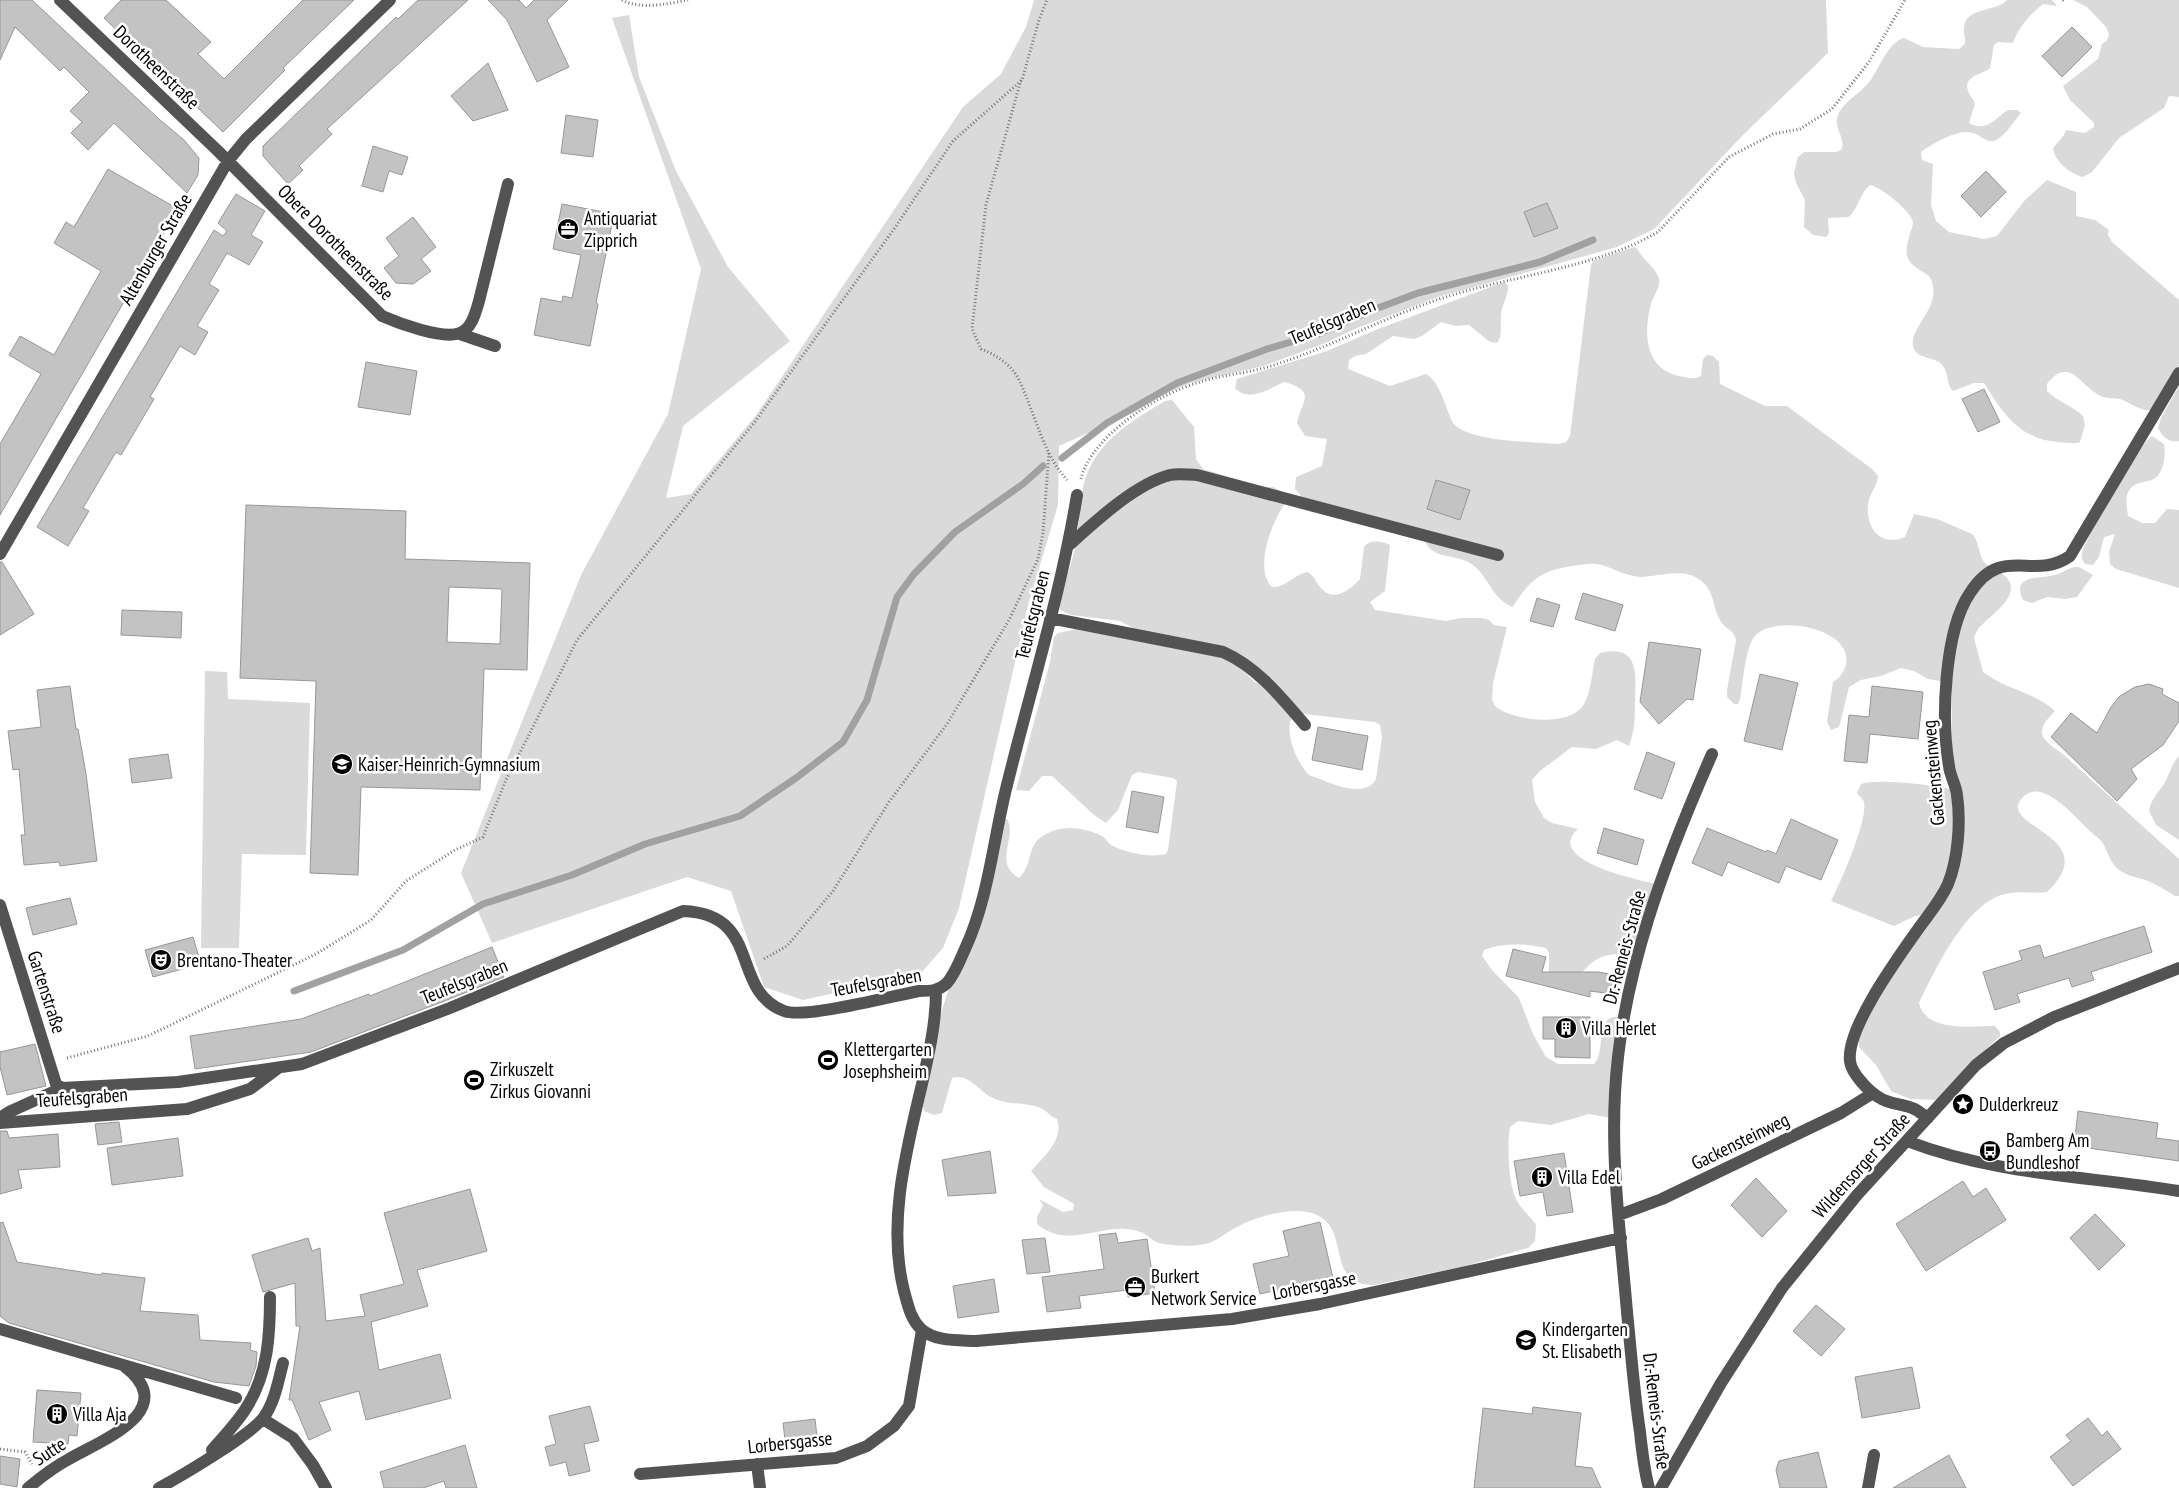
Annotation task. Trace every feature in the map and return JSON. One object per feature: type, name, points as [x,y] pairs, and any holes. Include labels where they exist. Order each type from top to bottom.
[{"type":"street","name":"Dorotheenstraße","points":[[60,0],[228,161]]},
{"type":"street","name":"Altenburger Straße","points":[[0,554],[228,161],[246,139],[390,0]]},
{"type":"street","name":"Obere Dorotheenstraße","points":[[228,161],[382,316],[413,328],[436,333],[460,334],[495,346]]},
{"type":"street","points":[[460,334],[466,329],[476,310],[508,184]]},
{"type":"street","name":"Gackensteinweg","points":[[1928,1118],[1914,1108],[1880,1099],[1872,1093],[1858,1076],[1850,1062],[1850,1047],[1856,1027],[1916,932],[1941,897],[1951,874],[1955,855],[1958,799],[1949,766],[1946,715],[1947,682],[1960,610],[1970,592],[1991,569],[2008,565],[2059,564],[2070,556],[2179,373]]},
{"type":"street","points":[[1069,545],[1096,521],[1145,486],[1172,475],[1197,476],[1498,555]]},
{"type":"street","name":"Teufelsgraben","points":[[0,1118],[62,1088],[152,1084],[277,1069],[302,1064],[419,1020],[683,911],[701,912],[725,923],[736,938],[758,991],[765,1000],[784,1011],[794,1013],[811,1012],[919,991],[936,991],[947,983],[959,963],[976,926],[986,888],[1006,786],[1069,545],[1077,495]]},
{"type":"street","points":[[1050,618],[1223,652],[1240,659],[1278,694],[1305,725]]},
{"type":"street","name":"Dr.-Remeis-Straße","points":[[1649,1488],[1634,1389],[1620,1238],[1614,1142],[1615,1093],[1620,1043],[1635,964],[1667,862],[1712,754]]},
{"type":"street","name":"Gartenstraße","points":[[0,905],[56,1084],[62,1088]]},
{"type":"street","name":"Wildensorger Straße","points":[[1661,1488],[1722,1383],[1782,1288],[1858,1195],[1976,1065],[2004,1043],[2054,1017],[2179,968]]},
{"type":"street","points":[[922,1330],[910,1314],[901,1277],[897,1238],[902,1174],[934,1031],[936,991]]},
{"type":"street","name":"Teufelsgraben","points":[[0,1123],[187,1109],[250,1089],[277,1069]]},
{"type":"street","name":"Gackensteinweg","points":[[1619,1215],[1662,1199],[1841,1113],[1872,1093]]},
{"type":"street","points":[[1907,1141],[1933,1151],[2022,1171],[2179,1191]]},
{"type":"street","name":"Lorbersgasse","points":[[640,1474],[836,1458],[867,1446],[894,1426],[909,1406],[922,1330],[936,1337],[976,1340],[1232,1319],[1320,1304],[1620,1238]]},
{"type":"street","points":[[204,1460],[248,1407],[260,1382],[270,1329],[270,1297]]},
{"type":"street","name":"Sutte","points":[[0,1329],[236,1398]]},
{"type":"street","name":"Sutte","points":[[28,1488],[40,1478],[130,1424],[139,1413],[144,1400],[142,1387],[134,1374],[120,1363]]},
{"type":"street","points":[[159,1488],[238,1438],[263,1419],[273,1401],[282,1363]]},
{"type":"street","points":[[263,1419],[293,1438],[314,1465],[326,1488]]},
{"type":"street","points":[[1868,1488],[1874,1455]]},
{"type":"street","points":[[757,1464],[760,1488]]},
{"type":"path","points":[[622,0],[628,3],[647,6],[688,0]]},
{"type":"path","points":[[1048,0],[1039,20],[986,205],[972,329],[981,349],[995,354],[1018,378],[1030,412],[1049,452],[1060,472],[1077,495]]},
{"type":"path","name":"Teufelsgraben","points":[[1077,495],[1081,476],[1104,441],[1137,413],[1172,393],[1197,382],[1245,374],[1300,356],[1393,316],[1449,296],[1615,252],[1645,240],[1658,232],[1729,157],[1773,134],[1800,129],[1832,109],[1869,62],[1905,0]]},
{"type":"path","points":[[73,1056],[148,1036],[316,954],[371,920],[406,881],[455,850],[483,837],[506,780],[576,640],[754,423],[894,229],[953,141],[1022,80]]},
{"type":"path","points":[[745,961],[755,962],[761,960],[787,946],[833,891],[858,848],[889,802],[947,724],[1010,620],[1038,559],[1043,533],[1049,452]]},
{"type":"path","points":[[0,1449],[26,1452],[40,1478]]},
{"type":"shaded area","points":[[1034,0],[1826,0],[1828,53],[1743,135],[1654,229],[1617,247],[1438,297],[1357,328],[1323,344],[1263,366],[1190,383],[1159,397],[1135,412],[1059,446],[1058,505],[1028,605],[959,908],[943,948],[920,974],[803,1000],[764,987],[731,891],[687,877],[492,943],[461,873],[581,575],[668,414],[701,269],[612,18],[629,15],[639,77],[676,171],[728,267],[790,341],[683,426],[666,498],[691,494],[757,414],[963,107],[1001,74],[1026,27]]},
{"type":"shaded area","points":[[2007,0],[2052,0],[2057,6],[2043,4],[2025,22],[2013,43],[1998,42],[1994,45],[1990,68],[1970,79],[1968,83],[1967,87],[1970,96],[1975,104],[1969,123],[1975,126],[1986,125],[2008,110],[2017,110],[2021,113],[2005,133],[1998,139],[1991,141],[1973,133],[1961,133],[1939,141],[1921,152],[1922,160],[1933,164],[1931,205],[1936,221],[1949,232],[1984,239],[1997,236],[2025,200],[2047,180],[2076,192],[2076,216],[2095,220],[2109,230],[2108,235],[2112,242],[2179,300],[2179,365],[2153,410],[2140,408],[2120,399],[2101,396],[2069,373],[2062,372],[2047,384],[2047,391],[2051,395],[2083,416],[2085,425],[2080,442],[2077,443],[2043,440],[2022,429],[2005,414],[1984,383],[1974,383],[1953,391],[1943,366],[1916,352],[1913,341],[1915,333],[1930,307],[1933,287],[1929,276],[1913,265],[1908,257],[1907,245],[1913,222],[1902,206],[1875,186],[1870,185],[1849,217],[1828,218],[1829,233],[1826,237],[1813,235],[1804,227],[1805,200],[1796,183],[1794,173],[1798,157],[1804,152],[1837,152],[1842,149],[1842,140],[1837,124],[1840,110],[1870,81],[1893,45],[1904,38],[1923,47],[1959,49],[1965,44],[1964,27],[1970,16],[2002,4]]},
{"type":"shaded area","points":[[2073,0],[2179,0],[2179,97],[2169,96],[2164,108],[2119,138],[2092,172],[2083,177],[2073,173],[2064,166],[2054,153],[2053,148],[2066,130],[2085,133],[2094,127],[2094,123],[2070,100],[2063,86],[2098,59],[2102,44],[2107,41],[2109,34],[2106,27],[2087,7]]},
{"type":"shaded area","points":[[1634,247],[1637,248],[1655,271],[1659,279],[1658,288],[1651,304],[1647,338],[1653,358],[1659,366],[1679,376],[1696,378],[1701,376],[1703,359],[1707,355],[1713,356],[1719,362],[1720,384],[1765,406],[1787,406],[1872,469],[1878,476],[1870,497],[1868,514],[1872,528],[1882,538],[1889,540],[1905,537],[1914,514],[1937,519],[1972,534],[1977,541],[1984,561],[2004,575],[2010,582],[2011,589],[2005,602],[1976,632],[1974,638],[1983,672],[2001,683],[2038,699],[2055,711],[2044,725],[2042,731],[2045,740],[2179,859],[2179,896],[2175,896],[2152,883],[2126,874],[2118,869],[2112,863],[2102,842],[2049,795],[2031,792],[2023,797],[2018,807],[2023,816],[2058,845],[2064,857],[2062,873],[2047,892],[2016,892],[1991,900],[1977,910],[1965,924],[1943,956],[1919,1003],[1923,1013],[1931,1019],[1951,1026],[1995,1026],[2000,1032],[2000,1036],[1939,1100],[1910,1099],[1891,1091],[1876,1065],[1859,1047],[1859,1029],[1924,915],[1915,916],[1894,926],[1831,901],[1862,823],[1864,802],[1857,793],[1861,784],[1892,782],[1951,789],[1952,683],[1928,679],[1914,671],[1901,668],[1881,676],[1861,680],[1849,687],[1839,727],[1831,730],[1827,722],[1833,682],[1840,677],[1844,670],[1846,664],[1845,651],[1837,641],[1825,633],[1794,625],[1778,626],[1764,629],[1752,641],[1747,657],[1740,699],[1738,704],[1734,704],[1727,697],[1727,690],[1736,640],[1734,634],[1719,618],[1709,590],[1700,580],[1693,576],[1679,573],[1640,577],[1628,575],[1602,565],[1582,565],[1553,570],[1537,578],[1525,590],[1513,607],[1495,593],[1482,574],[1470,563],[1441,555],[1430,549],[1424,535],[1302,497],[1295,489],[1296,477],[1322,466],[1327,439],[1305,436],[1297,423],[1305,398],[1301,389],[1284,382],[1260,393],[1253,394],[1240,392],[1235,388],[1237,379],[1327,351],[1378,329],[1504,282],[1508,285],[1508,289],[1501,312],[1501,333],[1497,343],[1490,342],[1469,325],[1455,326],[1441,322],[1422,336],[1414,339],[1393,336],[1366,354],[1355,356],[1349,360],[1348,369],[1390,386],[1426,374],[1439,388],[1452,421],[1459,428],[1470,433],[1501,440],[1559,444],[1566,442],[1570,436],[1591,265],[1593,261]]},
{"type":"shaded area","points":[[2179,386],[2179,441],[2172,441],[2167,439],[2158,428],[2161,418]]},
{"type":"shaded area","points":[[1172,400],[1194,427],[1196,459],[1203,469],[1263,487],[1273,487],[1283,492],[1287,501],[1271,531],[1265,556],[1264,568],[1267,579],[1272,587],[1282,585],[1298,575],[1308,572],[1321,588],[1328,593],[1333,595],[1343,593],[1360,579],[1366,544],[1383,542],[1390,545],[1385,591],[1370,602],[1375,610],[1446,621],[1461,618],[1482,618],[1489,620],[1494,625],[1507,627],[1493,683],[1492,700],[1495,706],[1503,711],[1527,718],[1555,719],[1567,717],[1577,712],[1586,699],[1595,659],[1600,653],[1613,651],[1622,653],[1632,663],[1635,671],[1635,718],[1629,746],[1617,740],[1596,749],[1572,747],[1540,771],[1532,780],[1535,802],[1544,818],[1552,823],[1578,829],[1571,840],[1573,850],[1583,859],[1597,867],[1614,873],[1657,884],[1634,955],[1614,954],[1599,958],[1580,974],[1574,983],[1549,973],[1549,953],[1546,948],[1506,945],[1484,950],[1482,956],[1492,970],[1519,998],[1533,1034],[1546,1057],[1558,1064],[1594,1064],[1600,1051],[1603,1027],[1606,1021],[1620,1017],[1611,1118],[1589,1114],[1551,1125],[1518,1121],[1510,1127],[1509,1165],[1514,1194],[1519,1204],[1536,1225],[1535,1241],[1528,1248],[1465,1266],[1374,1285],[1357,1282],[1347,1274],[1329,1225],[1318,1216],[1300,1211],[1275,1213],[1258,1218],[1235,1228],[1213,1241],[1194,1246],[1159,1243],[1143,1233],[1127,1229],[1062,1235],[1049,1232],[1037,1224],[1037,1217],[1043,1205],[1039,1199],[1063,1212],[1073,1210],[1074,1204],[1044,1187],[1031,1171],[1055,1141],[1058,1134],[1057,1119],[1038,1107],[995,1099],[972,1082],[957,1077],[952,1078],[942,1113],[934,1115],[924,1111],[923,1106],[941,1013],[1003,819],[1007,819],[1010,826],[1006,857],[1007,865],[1011,872],[1019,878],[1026,869],[1036,842],[1054,830],[1070,828],[1086,830],[1103,837],[1113,846],[1139,854],[1160,855],[1166,854],[1168,850],[1177,781],[1173,778],[1138,772],[1132,775],[1118,810],[1106,823],[1094,815],[1052,776],[1042,776],[1029,791],[1016,790],[1050,662],[1054,637],[1058,633],[1077,629],[1227,657],[1255,682],[1264,685],[1240,655],[1135,629],[1120,621],[1071,615],[1060,610],[1061,597],[1074,554],[1083,487],[1095,458],[1104,446],[1126,426],[1165,401]],"holes":[[[1295,713],[1375,722],[1380,725],[1382,737],[1376,779],[1370,785],[1363,788],[1345,788],[1309,775],[1304,770],[1296,754],[1290,736],[1291,719]]]},
{"type":"shaded area","points":[[2152,436],[2164,444],[2165,454],[2162,469],[2152,480],[2132,486],[2126,499],[2128,516],[2142,523],[2155,523],[2167,509],[2179,510],[2179,588],[2116,569],[2110,564],[2109,552],[2115,534],[2104,537],[2099,557],[2093,565],[2085,564],[2082,560],[2082,553],[2086,544],[2114,491],[2137,455]]},
{"type":"shaded area","points":[[2074,567],[2079,567],[2093,575],[2077,597],[2065,599],[2047,597],[2032,603],[2023,600],[2020,592],[2024,582],[2029,579],[2055,575]]},
{"type":"shaded area","points":[[205,671],[227,672],[228,699],[310,703],[306,855],[242,854],[239,948],[201,948]]},
{"type":"shaded area","points":[[2179,756],[2179,840],[2156,825],[2149,811],[2153,800]]},
{"type":"building","points":[[0,0],[32,0],[184,140],[199,158],[198,175],[187,193],[114,123],[88,150],[71,133],[82,122],[70,111],[89,92],[64,67],[60,71],[15,27],[0,60]]},
{"type":"building","points":[[121,0],[166,0],[211,42],[198,54],[224,79],[303,0],[354,0],[283,68],[285,70],[223,132],[104,18]]},
{"type":"building","points":[[418,0],[468,0],[327,129],[332,134],[299,166],[303,170],[288,184],[263,156],[263,146],[396,17],[398,19]]},
{"type":"building","points":[[488,0],[519,0],[526,8],[534,0],[568,0],[547,20],[569,67],[537,82],[507,20]]},
{"type":"building","points":[[2072,27],[2092,47],[2062,77],[2042,56]]},
{"type":"building","points":[[488,63],[508,110],[473,121],[451,96]]},
{"type":"building","points":[[566,115],[598,120],[593,157],[561,153]]},
{"type":"building","points":[[373,146],[408,157],[402,175],[389,171],[383,192],[362,186]]},
{"type":"building","points":[[108,169],[178,209],[0,515],[0,444],[41,374],[9,355],[20,336],[54,355],[101,271],[54,243],[66,222],[74,227]]},
{"type":"building","points":[[1986,171],[2006,192],[1981,217],[1961,196]]},
{"type":"building","points":[[236,194],[265,211],[251,235],[263,242],[249,265],[227,253],[209,284],[219,290],[197,326],[208,332],[195,355],[180,346],[150,397],[154,399],[121,455],[116,452],[83,508],[89,511],[68,546],[37,527],[214,230],[223,236],[227,231],[218,223]]},
{"type":"building","points":[[1547,203],[1558,228],[1534,237],[1524,212]]},
{"type":"building","points":[[562,204],[614,214],[596,303],[598,304],[590,346],[534,335],[541,298],[562,302],[563,296],[572,298],[581,255],[553,249]]},
{"type":"building","points":[[413,217],[436,247],[421,259],[431,271],[413,284],[396,283],[384,268],[399,256],[386,238]]},
{"type":"building","points":[[366,362],[417,371],[410,415],[358,407]]},
{"type":"building","points":[[1984,389],[2000,422],[1978,432],[1962,399]]},
{"type":"building","points":[[1436,480],[1470,490],[1460,520],[1427,509]]},
{"type":"building","points":[[246,505],[406,511],[405,559],[530,563],[527,670],[484,669],[480,790],[361,787],[358,875],[310,873],[316,681],[240,678]],"holes":[[[449,587],[502,589],[500,644],[447,642]]]},
{"type":"building","points":[[0,562],[2,562],[34,614],[0,635]]},
{"type":"building","points":[[1583,593],[1623,605],[1615,631],[1575,619]]},
{"type":"building","points":[[1537,598],[1560,605],[1553,627],[1530,621]]},
{"type":"building","points":[[122,610],[182,612],[181,638],[121,635]]},
{"type":"building","points":[[1649,642],[1701,649],[1693,700],[1687,699],[1659,724],[1640,702]]},
{"type":"building","points":[[1760,674],[1798,683],[1782,750],[1744,741]]},
{"type":"building","points":[[2149,684],[2163,689],[2162,694],[2179,703],[2179,721],[2163,745],[2131,769],[2137,779],[2117,801],[2051,737],[2071,713],[2097,733],[2111,707],[2120,696],[2135,687]]},
{"type":"building","points":[[70,686],[76,729],[78,729],[86,774],[97,861],[60,866],[59,862],[24,865],[21,835],[25,835],[19,769],[13,770],[8,731],[41,727],[37,690]]},
{"type":"building","points":[[1872,686],[1923,692],[1918,739],[1870,734],[1867,763],[1844,761],[1849,715],[1869,717]]},
{"type":"building","points":[[1318,727],[1368,736],[1362,770],[1312,760]]},
{"type":"building","points":[[1647,752],[1675,763],[1662,799],[1634,789]]},
{"type":"building","points":[[168,754],[172,778],[132,783],[129,759]]},
{"type":"building","points":[[1132,791],[1164,797],[1158,833],[1126,827]]},
{"type":"building","points":[[1791,819],[1838,840],[1821,880],[1786,866],[1779,883],[1728,862],[1722,876],[1692,863],[1707,828],[1766,852],[1767,850],[1776,854]]},
{"type":"building","points":[[1604,828],[1644,840],[1637,865],[1597,853]]},
{"type":"building","points":[[70,898],[77,924],[33,935],[26,908]]},
{"type":"building","points":[[2144,926],[2152,952],[2091,972],[2094,980],[2072,987],[2069,978],[2017,994],[2020,1002],[1995,1010],[1983,972],[2022,960],[2019,951],[2040,945],[2044,958]]},
{"type":"building","points":[[193,937],[201,964],[153,977],[145,950]]},
{"type":"building","points":[[492,947],[504,977],[311,1052],[195,1069],[190,1036],[301,1019],[369,994],[370,996]]},
{"type":"building","points":[[1513,949],[1546,957],[1542,972],[1598,972],[1616,975],[1613,994],[1590,991],[1590,997],[1506,976]]},
{"type":"building","name":"Villa Herlet","points":[[1543,1017],[1590,1017],[1590,1058],[1555,1057],[1555,1039],[1543,1039]]},
{"type":"building","points":[[35,1044],[46,1086],[7,1095],[0,1067],[0,1052]]},
{"type":"building","points":[[2078,1111],[2158,1123],[2156,1138],[2179,1141],[2179,1161],[2074,1146]]},
{"type":"building","points":[[119,1122],[122,1142],[98,1145],[95,1124]]},
{"type":"building","points":[[0,1131],[7,1131],[9,1138],[58,1134],[60,1167],[18,1170],[22,1188],[0,1194]]},
{"type":"building","points":[[178,1138],[183,1176],[112,1185],[107,1148]]},
{"type":"building","points":[[990,1151],[996,1193],[948,1196],[942,1160]]},
{"type":"building","name":"Villa Edel","points":[[1564,1153],[1573,1212],[1547,1216],[1543,1192],[1520,1196],[1514,1161]]},
{"type":"building","points":[[1756,1178],[1787,1211],[1762,1237],[1731,1205]]},
{"type":"building","points":[[1963,1181],[1973,1197],[1986,1188],[2006,1220],[1926,1271],[1896,1224]]},
{"type":"building","points":[[470,1189],[487,1251],[417,1270],[428,1306],[371,1322],[379,1370],[440,1354],[451,1398],[366,1420],[359,1391],[319,1402],[331,1430],[309,1440],[292,1400],[289,1400],[300,1326],[296,1326],[295,1283],[263,1292],[252,1255],[308,1238],[312,1251],[320,1248],[326,1321],[365,1316],[360,1295],[404,1284],[384,1213]]},
{"type":"building","points":[[2095,1214],[2125,1245],[2099,1270],[2070,1238]]},
{"type":"building","points":[[3,1222],[17,1262],[101,1275],[102,1273],[145,1278],[140,1311],[198,1315],[200,1340],[251,1343],[250,1350],[257,1352],[256,1366],[249,1386],[214,1382],[9,1323],[0,1316],[0,1223]]},
{"type":"building","points":[[1320,1222],[1333,1278],[1260,1294],[1253,1264],[1289,1256],[1283,1231]]},
{"type":"building","points":[[1116,1233],[1118,1243],[1147,1239],[1155,1293],[1128,1297],[1127,1290],[1079,1296],[1081,1308],[1047,1312],[1042,1277],[1104,1269],[1099,1235]]},
{"type":"building","points":[[1045,1238],[1050,1272],[1027,1274],[1022,1240]]},
{"type":"building","points":[[994,1279],[999,1312],[958,1318],[953,1286]]},
{"type":"building","points":[[1816,1305],[1845,1329],[1821,1356],[1793,1331]]},
{"type":"building","points":[[1912,1367],[1920,1408],[1862,1418],[1855,1377]]},
{"type":"building","name":"Villa Aja","points":[[37,1390],[81,1393],[77,1436],[69,1435],[68,1444],[33,1442]]},
{"type":"building","points":[[590,1406],[599,1441],[584,1444],[590,1471],[569,1476],[566,1462],[550,1466],[545,1447],[556,1444],[549,1416]]},
{"type":"building","points":[[1533,1407],[1581,1413],[1575,1466],[1592,1468],[1601,1488],[1474,1488],[1483,1408],[1532,1414]]},
{"type":"building","points":[[2088,1418],[2102,1436],[2107,1431],[2121,1449],[2073,1486],[2050,1457],[2071,1441],[2066,1435]]},
{"type":"building","points":[[815,1419],[818,1445],[786,1448],[783,1423]]},
{"type":"building","points":[[465,1445],[477,1488],[446,1488],[444,1481],[423,1488],[384,1488],[380,1472]]},
{"type":"building","points":[[1818,1452],[1827,1488],[1780,1488],[1776,1470],[1779,1461]]},
{"type":"building","points":[[1949,1455],[1966,1488],[1893,1488]]},
{"type":"building","points":[[0,1456],[20,1459],[17,1487],[0,1484]]},
{"type":"waterway","points":[[1062,458],[1107,423],[1177,383],[1267,349],[1318,334],[1370,311],[1418,293],[1540,262],[1593,240]]},
{"type":"waterway","points":[[294,991],[403,950],[483,904],[572,875],[645,844],[740,816],[796,778],[843,742],[867,700],[897,597],[914,574],[955,532],[1023,484],[1043,466]]},
{"type":"place","name":"Antiquariat Zipprich","points":[[568,229]]},
{"type":"place","name":"Kaiser-Heinrich-Gymnasium","points":[[342,764]]},
{"type":"place","name":"Brentano-Theater","points":[[161,960]]},
{"type":"place","name":"Villa Herlet","points":[[1566,1028]]},
{"type":"place","name":"Klettergarten Josephsheim","points":[[828,1060]]},
{"type":"place","name":"Zirkuszelt Zirkus Giovanni","points":[[474,1080]]},
{"type":"place","name":"Dulderkreuz","points":[[1963,1104]]},
{"type":"place","name":"Bamberg Am Bundleshof","points":[[1990,1151]]},
{"type":"place","name":"Villa Edel","points":[[1542,1177]]},
{"type":"place","name":"Burkert Network Service","points":[[1135,1287]]},
{"type":"place","name":"Kindergarten St. Elisabeth","points":[[1526,1340]]},
{"type":"place","name":"Villa Aja","points":[[57,1414]]}]
